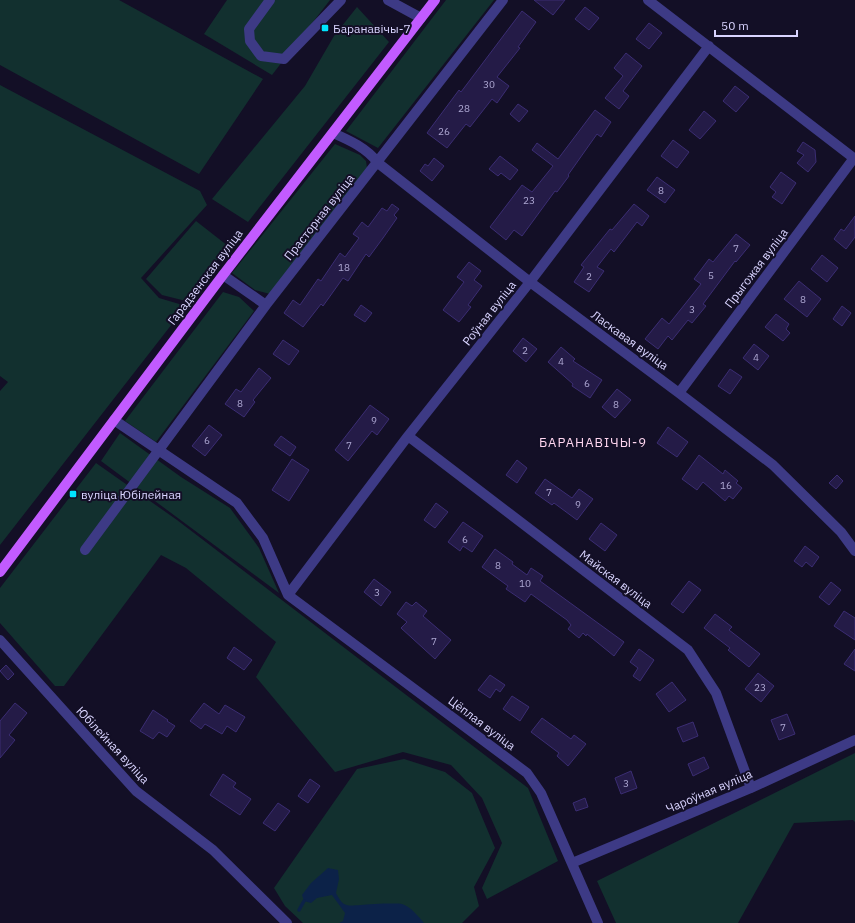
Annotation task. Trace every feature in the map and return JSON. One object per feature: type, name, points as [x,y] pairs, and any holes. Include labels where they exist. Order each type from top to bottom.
[{"type":"main road","name":"Гарадзенская вуліца","points":[[0,572],[223,275],[435,0]]},
{"type":"street","points":[[270,0],[249,29],[250,41],[261,56],[284,58],[341,0]]},
{"type":"street","points":[[388,0],[421,18]]},
{"type":"street","name":"Прасторная вуліца","points":[[85,550],[159,452],[266,305],[378,163],[503,0]]},
{"type":"street","points":[[648,0],[854,159]]},
{"type":"street","name":"Роўная вуліца","points":[[288,595],[408,436],[530,282],[709,46]]},
{"type":"street","name":"Ласкавая вуліца","points":[[333,133],[348,139],[372,155],[378,163],[530,282],[773,465],[841,532],[855,551]]},
{"type":"street","name":"Прыгожая вуліца","points":[[679,393],[854,159]]},
{"type":"street","points":[[223,275],[266,305]]},
{"type":"street","points":[[114,420],[159,452],[237,502],[263,538],[288,595]]},
{"type":"street","name":"Майская вуліца","points":[[408,436],[688,650],[716,693],[751,788]]},
{"type":"street","name":"Цёплая вуліца","points":[[288,595],[527,773],[541,793],[598,923]]},
{"type":"street","name":"Юбілейная вуліца","points":[[0,640],[136,791],[213,850],[287,923]]},
{"type":"street","name":"Чароўная вуліца","points":[[572,863],[751,788],[855,740]]},
{"type":"green space","points":[[0,0],[119,0],[263,79],[199,174],[0,65]]},
{"type":"green space","points":[[227,0],[330,0],[272,75],[204,34]]},
{"type":"green space","points":[[446,0],[494,0],[378,148],[346,131]]},
{"type":"green space","points":[[357,7],[389,42],[248,222],[212,199],[305,86],[334,36]]},
{"type":"green space","points":[[0,85],[200,191],[207,205],[141,278],[159,298],[186,306],[0,545],[0,391],[8,382],[0,376]]},
{"type":"green space","points":[[335,144],[360,155],[366,161],[367,168],[270,294],[255,290],[232,273]]},
{"type":"green space","points":[[196,221],[228,246],[186,301],[162,295],[146,279]]},
{"type":"green space","points":[[223,292],[239,297],[254,311],[156,442],[125,421]]},
{"type":"green space","points":[[120,433],[181,477],[230,508],[259,548],[279,593],[101,461]]},
{"type":"green space","points":[[96,463],[177,520],[528,788],[558,861],[487,899],[482,888],[502,843],[482,798],[451,765],[403,752],[335,772],[256,677],[276,642],[186,568],[161,555],[64,686],[55,686],[0,623],[0,588]]},
{"type":"green space","points":[[855,753],[855,822],[853,820],[794,823],[738,923],[616,923],[597,881]]},
{"type":"green space","points":[[404,759],[445,772],[472,793],[495,848],[474,887],[479,906],[462,923],[303,923],[285,906],[274,888],[357,769]]},
{"type":"water","points":[[328,868],[338,870],[339,879],[336,893],[341,901],[346,905],[402,904],[411,909],[424,923],[339,923],[343,921],[345,913],[332,895],[317,898],[311,903],[304,901],[302,895],[311,883]]},
{"type":"building","points":[[534,0],[565,0],[553,15]]},
{"type":"building","points":[[585,7],[599,18],[589,30],[575,19]]},
{"type":"building","points":[[522,11],[536,22],[518,47],[520,48],[497,77],[509,86],[497,103],[492,99],[470,127],[466,124],[447,148],[427,133],[459,90],[461,92]]},
{"type":"building","points":[[649,23],[662,33],[649,49],[636,39]]},
{"type":"building","points":[[626,53],[642,66],[623,91],[629,96],[619,109],[605,98],[623,76],[614,68]]},
{"type":"building","points":[[735,86],[749,97],[736,112],[723,101]]},
{"type":"building","points":[[518,104],[528,111],[519,122],[510,114]]},
{"type":"building","points":[[595,110],[611,122],[601,137],[597,134],[568,175],[569,176],[557,192],[555,191],[522,236],[514,230],[506,240],[490,227],[522,185],[532,192],[553,166],[532,150],[537,143],[558,159]]},
{"type":"building","points":[[704,111],[716,121],[700,139],[689,130]]},
{"type":"building","points":[[673,140],[689,152],[677,168],[661,156]]},
{"type":"building","points":[[803,142],[815,150],[816,162],[808,172],[797,163],[804,155],[797,151]]},
{"type":"building","points":[[500,156],[518,170],[510,180],[501,173],[498,176],[489,169]]},
{"type":"building","points":[[434,158],[444,166],[432,181],[420,171],[425,164],[428,166]]},
{"type":"building","points":[[781,172],[796,183],[782,204],[772,197],[776,192],[770,187]]},
{"type":"building","points":[[657,177],[675,190],[665,203],[647,190]]},
{"type":"building","points":[[392,204],[399,209],[394,215],[397,218],[383,238],[369,257],[366,254],[348,281],[343,278],[323,306],[321,304],[303,327],[284,313],[293,300],[300,305],[318,279],[321,281],[340,253],[345,257],[359,238],[353,234],[362,222],[368,227],[382,208],[387,211]]},
{"type":"building","points":[[634,204],[649,216],[642,226],[637,222],[614,252],[611,249],[597,267],[604,271],[589,292],[574,282],[584,267],[581,265],[610,229],[612,230]]},
{"type":"building","points":[[855,216],[855,237],[846,249],[834,239],[841,229],[844,231]]},
{"type":"building","points":[[736,234],[750,245],[736,262],[735,261],[703,304],[706,306],[692,323],[688,320],[672,340],[668,336],[658,349],[645,339],[662,318],[669,324],[701,284],[694,279],[709,259],[713,262]]},
{"type":"building","points":[[822,255],[838,268],[827,282],[811,269]]},
{"type":"building","points":[[469,262],[481,271],[474,280],[482,286],[468,305],[471,307],[459,322],[443,310],[464,282],[457,277]]},
{"type":"building","points":[[799,281],[821,299],[807,317],[784,299]]},
{"type":"building","points":[[361,305],[372,313],[365,322],[354,315]]},
{"type":"building","points":[[842,306],[851,313],[842,326],[833,319]]},
{"type":"building","points":[[776,314],[789,324],[786,329],[790,333],[783,341],[765,327]]},
{"type":"building","points":[[523,338],[537,349],[526,362],[513,351]]},
{"type":"building","points":[[283,340],[299,351],[289,365],[273,354]]},
{"type":"building","points":[[754,344],[769,356],[758,370],[743,358]]},
{"type":"building","points":[[561,347],[575,359],[573,361],[602,380],[590,398],[572,386],[573,384],[548,362]]},
{"type":"building","points":[[259,368],[271,378],[253,400],[255,402],[244,417],[225,404],[236,389],[241,392]]},
{"type":"building","points":[[730,369],[742,377],[730,394],[718,386]]},
{"type":"building","points":[[617,389],[631,400],[615,418],[602,407]]},
{"type":"building","points":[[370,405],[389,419],[377,435],[372,431],[348,461],[335,450]]},
{"type":"building","points":[[209,425],[222,435],[205,456],[192,446]]},
{"type":"building","points":[[668,427],[688,442],[677,457],[657,443]]},
{"type":"building","points":[[281,436],[296,447],[290,456],[274,445]]},
{"type":"building","points":[[699,455],[723,474],[725,470],[738,481],[736,483],[742,488],[733,499],[729,496],[725,501],[703,482],[697,490],[682,479]]},
{"type":"building","points":[[292,459],[309,470],[289,501],[272,490]]},
{"type":"building","points":[[517,460],[527,468],[517,483],[506,475]]},
{"type":"building","points":[[837,475],[843,481],[836,489],[829,483]]},
{"type":"building","points":[[545,479],[572,498],[579,489],[593,499],[577,520],[554,503],[552,505],[535,493]]},
{"type":"building","points":[[436,503],[448,512],[435,528],[424,520]]},
{"type":"building","points":[[463,522],[483,536],[472,552],[463,546],[460,551],[448,542]]},
{"type":"building","points":[[601,523],[617,535],[605,551],[589,539]]},
{"type":"building","points":[[805,546],[819,557],[812,567],[806,562],[802,567],[794,561]]},
{"type":"building","points":[[495,549],[513,562],[512,564],[527,575],[531,568],[543,576],[540,581],[624,642],[614,656],[587,634],[586,636],[583,633],[579,638],[568,629],[571,625],[567,620],[531,594],[525,602],[506,589],[508,586],[482,567]]},
{"type":"building","points":[[374,579],[391,592],[381,606],[364,592]]},
{"type":"building","points":[[689,581],[701,590],[683,613],[671,604]]},
{"type":"building","points":[[831,582],[841,590],[829,605],[819,597]]},
{"type":"building","points":[[406,602],[412,606],[416,602],[427,611],[423,616],[451,640],[435,659],[401,628],[407,622],[397,614]]},
{"type":"building","points":[[844,611],[855,618],[855,640],[834,626]]},
{"type":"building","points":[[715,614],[732,627],[729,630],[760,654],[749,667],[728,650],[730,648],[704,628]]},
{"type":"building","points":[[234,647],[252,660],[244,670],[227,658]]},
{"type":"building","points":[[639,649],[654,660],[640,681],[633,676],[638,668],[630,662]]},
{"type":"building","points":[[855,649],[855,671],[844,664]]},
{"type":"building","points":[[6,665],[14,674],[8,680],[0,671]]},
{"type":"building","points":[[758,673],[774,686],[761,702],[745,689]]},
{"type":"building","points":[[490,675],[505,685],[500,692],[496,689],[490,698],[478,690]]},
{"type":"building","points":[[672,682],[686,700],[669,712],[656,694]]},
{"type":"building","points":[[512,696],[529,707],[520,721],[503,709]]},
{"type":"building","points":[[15,703],[27,713],[9,735],[15,740],[0,758],[0,721]]},
{"type":"building","points":[[204,703],[219,714],[225,705],[245,717],[236,732],[227,726],[222,734],[205,724],[201,729],[190,721]]},
{"type":"building","points":[[153,710],[175,726],[167,737],[159,732],[153,739],[140,731]]},
{"type":"building","points":[[787,714],[795,734],[779,740],[771,720]]},
{"type":"building","points":[[542,718],[571,739],[574,735],[586,744],[568,766],[557,756],[559,753],[531,732]]},
{"type":"building","points":[[693,722],[698,736],[683,742],[677,728]]},
{"type":"building","points":[[704,757],[709,768],[693,776],[688,764]]},
{"type":"building","points":[[631,771],[637,788],[621,794],[615,778]]},
{"type":"building","points":[[223,774],[236,783],[233,787],[251,799],[240,815],[210,795]]},
{"type":"building","points":[[310,779],[320,786],[308,803],[298,796]]},
{"type":"building","points":[[585,798],[588,807],[576,811],[573,803]]},
{"type":"building","points":[[278,803],[290,811],[275,831],[263,823]]},
{"type":"waterway","points":[[299,910],[304,901]]},
{"type":"place","name":"Баранавічы-7","points":[[325,28]]},
{"type":"place","name":"вуліца Юбілейная","points":[[73,494]]},
{"type":"district","name":"БАРАНАВІЧЫ-9","points":[[593,442]]}]
